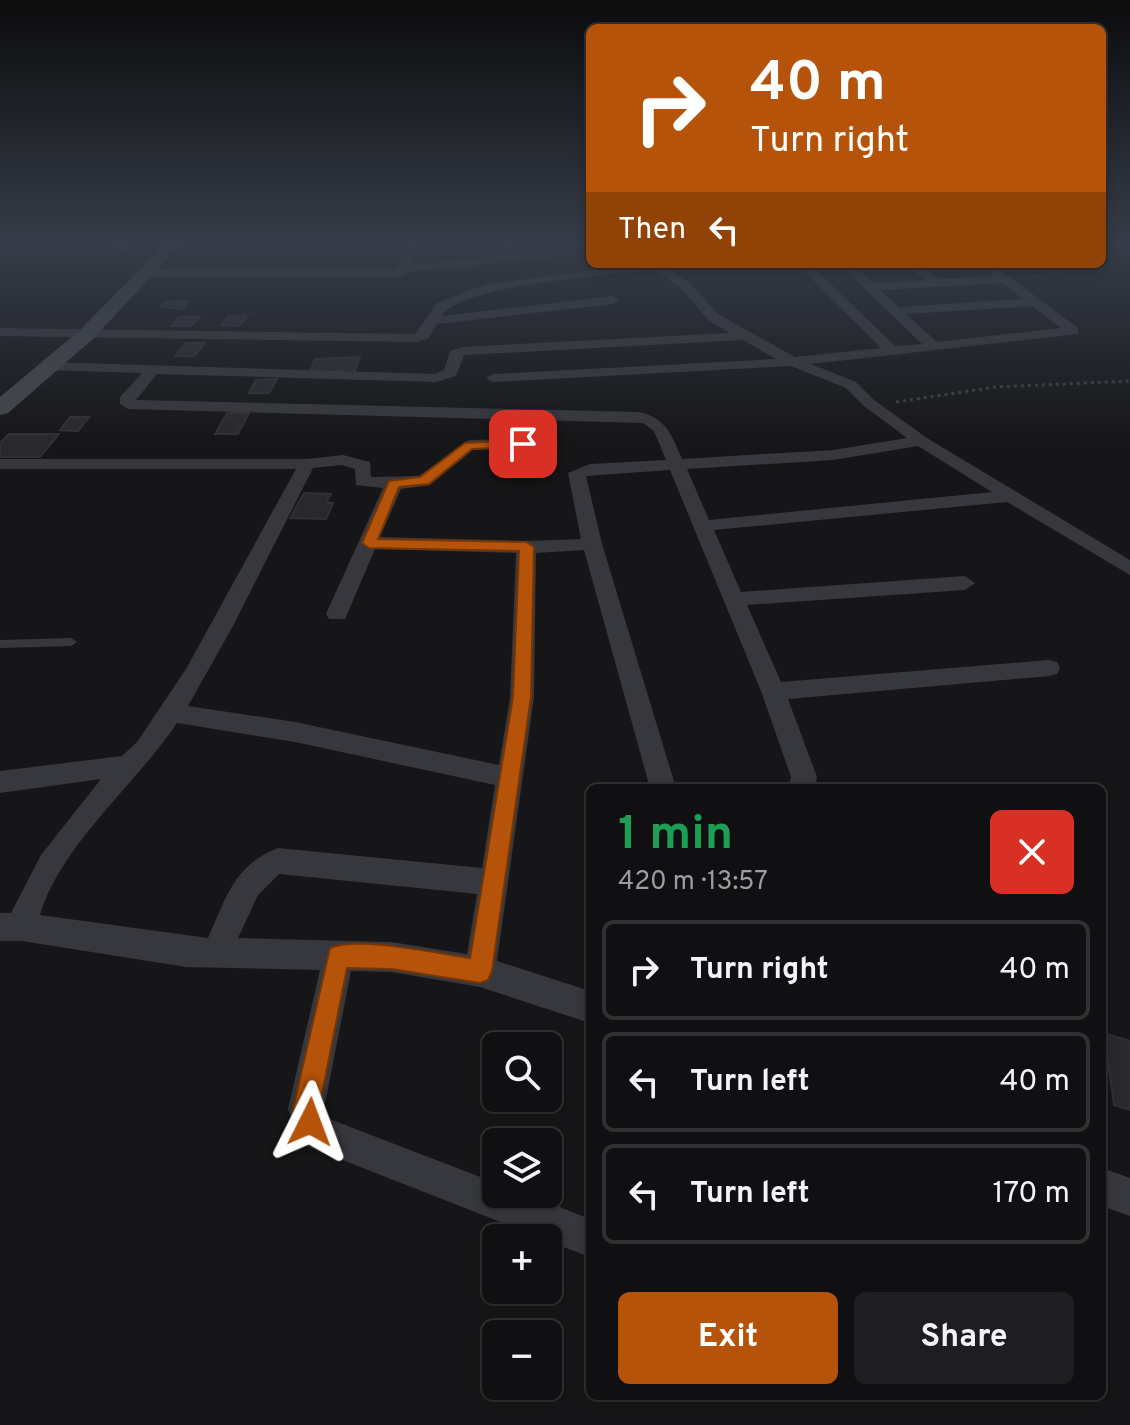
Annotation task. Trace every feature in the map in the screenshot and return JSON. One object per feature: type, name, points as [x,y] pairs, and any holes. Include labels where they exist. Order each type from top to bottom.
[{"type":"street","points":[[0,408],[110,310]]},
{"type":"street","points":[[0,332],[414,338],[423,336],[438,310]]},
{"type":"street","points":[[432,321],[522,310]]},
{"type":"street","points":[[707,310],[713,317],[793,362],[843,380],[921,441],[1130,569]]},
{"type":"street","points":[[851,310],[892,351]]},
{"type":"street","points":[[895,311],[903,310]]},
{"type":"street","points":[[153,370],[128,397],[128,404],[486,395],[1073,331],[1047,310]]},
{"type":"street","points":[[895,311],[932,345]]},
{"type":"street","points":[[46,366],[436,378],[451,373],[458,352],[747,336]]},
{"type":"street","points":[[0,464],[307,464],[352,460],[364,466],[362,481],[394,484],[424,481],[469,445],[486,395],[490,350]]},
{"type":"street","points":[[486,395],[648,419],[661,429],[773,691],[804,777],[803,784]]},
{"type":"street","points":[[662,784],[592,544],[577,473],[590,469],[833,455],[921,441]]},
{"type":"street","points":[[469,445],[550,443]]},
{"type":"street","points":[[0,782],[129,765],[139,761],[171,713],[307,464]]},
{"type":"street","points":[[337,614],[394,484]]},
{"type":"street","points":[[702,526],[1011,496]]},
{"type":"street","points":[[369,543],[526,547],[592,544]]},
{"type":"street","points":[[480,971],[522,697],[526,547]]},
{"type":"street","points":[[733,599],[965,583]]},
{"type":"street","points":[[773,691],[1049,668]]},
{"type":"street","points":[[171,713],[295,732],[510,778]]},
{"type":"street","points":[[129,765],[78,826],[11,927],[186,952],[391,957],[480,971],[586,1006]]},
{"type":"street","points":[[217,953],[251,878],[266,863],[278,861],[495,882]]},
{"type":"street","points":[[338,957],[306,1109],[310,1122],[320,1133],[586,1236]]},
{"type":"street","points":[[1106,1188],[1130,1197]]},
{"type":"lane","points":[[0,644],[71,642]]},
{"type":"path","points":[[874,407],[996,387],[1130,381]]},
{"type":"building","points":[[248,315],[239,326],[221,325],[229,316]]},
{"type":"building","points":[[200,316],[191,326],[171,326],[179,317]]},
{"type":"building","points":[[186,343],[205,343],[194,356],[175,356]]},
{"type":"building","points":[[360,357],[354,373],[343,373],[345,369],[336,372],[310,371],[315,359]]},
{"type":"building","points":[[277,379],[269,393],[249,393],[256,380]]},
{"type":"building","points":[[227,413],[249,413],[238,434],[215,434]]},
{"type":"building","points":[[70,417],[89,417],[78,431],[60,430]]},
{"type":"building","points":[[9,434],[59,434],[40,457],[0,457],[0,443]]},
{"type":"building","points":[[304,493],[331,494],[326,502],[333,503],[326,519],[290,518]]},
{"type":"building","points":[[1106,1034],[1130,1041],[1130,1110],[1114,1105]]},
{"type":"route","points":[[310,1122],[306,1109],[338,957],[391,957],[480,971],[522,697],[526,547],[369,543],[394,484],[424,481],[469,445],[523,444]]}]
